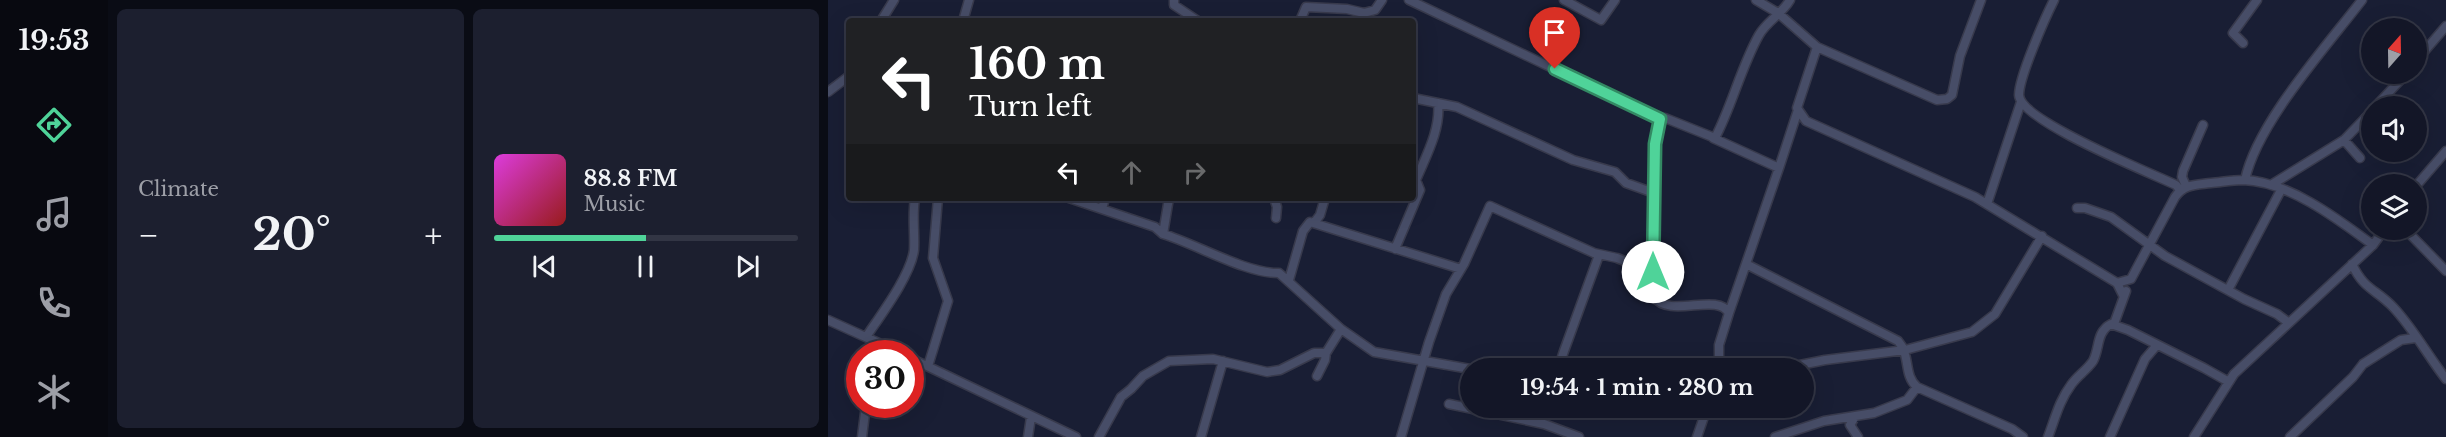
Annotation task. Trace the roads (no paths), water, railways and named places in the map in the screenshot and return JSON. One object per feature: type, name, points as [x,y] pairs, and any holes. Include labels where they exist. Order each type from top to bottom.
[{"type":"street","points":[[883,18],[894,0]]},
{"type":"street","points":[[964,18],[969,0]]},
{"type":"street","points":[[1174,0],[1174,5],[1193,18]]},
{"type":"street","points":[[1301,18],[1306,7],[1324,4],[1364,13],[1375,10],[1382,0]]},
{"type":"street","points":[[1409,0],[1660,119],[1672,120],[1779,168]]},
{"type":"street","points":[[1564,0],[1601,20],[1615,0]]},
{"type":"street","points":[[1756,0],[1778,14],[1817,47],[1930,99],[1945,100],[1952,95],[1960,56],[1981,0]]},
{"type":"street","points":[[1713,138],[1716,137],[1758,36],[1790,0]]},
{"type":"street","points":[[1987,204],[2021,102],[2019,94],[2025,73],[2054,0]]},
{"type":"street","points":[[2242,43],[2233,33],[2257,0]]},
{"type":"street","points":[[2245,180],[2248,164],[2281,107],[2317,56],[2362,0]]},
{"type":"street","points":[[2427,49],[2446,27]]},
{"type":"street","points":[[1719,358],[1719,345],[1817,47]]},
{"type":"street","points":[[828,92],[846,81]]},
{"type":"street","points":[[2385,96],[2397,84]]},
{"type":"street","points":[[1416,98],[1457,107],[1573,159],[1615,172],[1626,183],[1654,193]]},
{"type":"street","points":[[1416,199],[1420,190],[1416,180],[1434,138],[1439,112],[1438,102]]},
{"type":"street","points":[[2021,102],[2038,117],[2058,129],[2183,188],[2245,180],[2271,186],[2320,208],[2373,245]]},
{"type":"street","points":[[1798,110],[1806,121],[1824,130],[1914,168],[1987,204],[2117,283],[2123,295]]},
{"type":"street","points":[[1660,119],[1655,144],[1654,293],[1658,302],[1667,305],[1719,306],[1730,313]]},
{"type":"street","points":[[2271,186],[2344,140],[2361,122]]},
{"type":"street","points":[[2115,324],[2123,295],[2131,279],[2150,247],[2167,210],[2183,188],[2183,171],[2203,125]]},
{"type":"street","points":[[2344,140],[2360,158]]},
{"type":"street","points":[[2426,174],[2446,151]]},
{"type":"street","points":[[2228,290],[2281,190]]},
{"type":"street","points":[[869,338],[914,252],[912,213],[914,201]]},
{"type":"street","points":[[928,366],[948,301],[933,258],[938,201]]},
{"type":"street","points":[[1078,201],[1155,227],[1162,234],[1251,268],[1268,273],[1278,273],[1341,329],[1374,352],[1460,367]]},
{"type":"street","points":[[1102,209],[1104,201]]},
{"type":"street","points":[[1162,234],[1168,201]]},
{"type":"street","points":[[1275,201],[1276,218]]},
{"type":"street","points":[[1314,223],[1320,215],[1324,201]]},
{"type":"street","points":[[1395,249],[1415,201]]},
{"type":"street","points":[[1401,437],[1446,294],[1461,269],[1488,209],[1492,206],[1599,255],[1617,258],[1653,272]]},
{"type":"street","points":[[2077,208],[2085,208],[2111,217],[2150,247],[2277,314],[2289,323]]},
{"type":"street","points":[[1288,280],[1303,231],[1310,222],[1461,269]]},
{"type":"street","points":[[1814,364],[1905,350],[1960,336],[1979,328],[1995,314],[2042,236]]},
{"type":"street","points":[[2194,437],[2234,374],[2377,240]]},
{"type":"street","points":[[2418,240],[2442,261],[2446,271]]},
{"type":"street","points":[[1562,358],[1599,255]]},
{"type":"street","points":[[1746,264],[1899,341],[1905,350],[1909,375],[1917,387],[2013,429],[2023,437]]},
{"type":"street","points":[[2352,264],[2366,287],[2394,308],[2446,379]]},
{"type":"street","points":[[2117,283],[2131,279]]},
{"type":"street","points":[[828,320],[873,340]]},
{"type":"street","points":[[2048,437],[2063,397],[2093,360],[2103,329],[2111,324],[2229,382]]},
{"type":"street","points":[[2401,340],[2407,326]]},
{"type":"street","points":[[1317,376],[1326,354],[1341,329]]},
{"type":"street","points":[[2290,437],[2353,377],[2363,364],[2401,340],[2415,338]]},
{"type":"street","points":[[2110,437],[2145,359],[2157,345]]},
{"type":"street","points":[[1894,351],[1907,360]]},
{"type":"street","points":[[1100,437],[1120,397],[1155,367],[1169,361],[1199,358],[1223,361],[1267,372],[1280,369],[1314,353],[1326,354]]},
{"type":"street","points":[[1201,437],[1223,361]]},
{"type":"street","points":[[924,364],[1030,417],[1076,437]]},
{"type":"street","points":[[1775,437],[1824,421],[1874,413],[1892,404],[1904,402],[1917,387]]},
{"type":"street","points":[[1449,404],[1544,424],[1579,437]]},
{"type":"street","points":[[1028,437],[1030,417]]},
{"type":"street","points":[[1855,417],[1850,425],[1858,437]]},
{"type":"street","points":[[862,437],[864,418]]},
{"type":"street","points":[[1697,437],[1704,418]]}]
